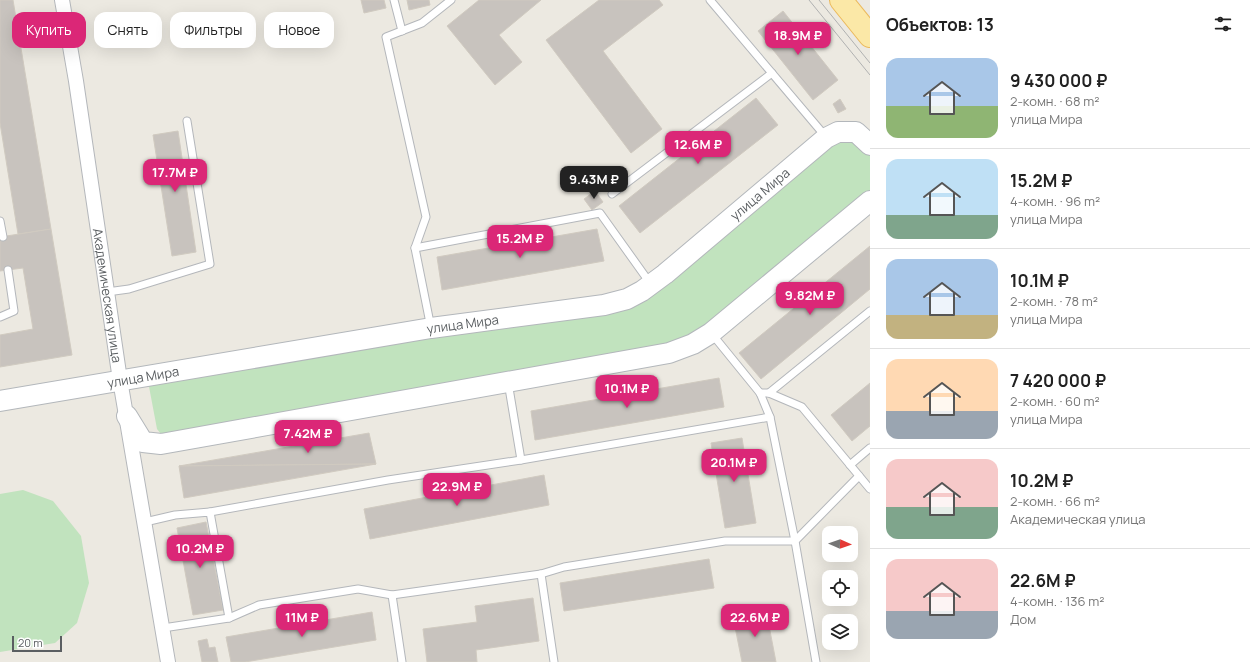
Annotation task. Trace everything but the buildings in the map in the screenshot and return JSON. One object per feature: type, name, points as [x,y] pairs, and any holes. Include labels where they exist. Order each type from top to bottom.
[{"type":"main road","points":[[841,0],[870,36]]},
{"type":"street","name":"Академическая улица","points":[[62,0],[76,82],[120,380],[168,662]]},
{"type":"street","name":"улица Мира","points":[[0,401],[431,328],[604,305],[627,299],[651,284],[826,138],[838,132],[856,132],[869,142]]},
{"type":"street","points":[[127,416],[143,442],[161,444],[670,353],[693,344],[711,333],[870,200]]},
{"type":"lane","points":[[394,0],[402,31]]},
{"type":"lane","points":[[431,328],[416,248],[426,217],[386,37],[422,23],[451,0]]},
{"type":"lane","points":[[710,0],[826,138]]},
{"type":"lane","points":[[612,194],[772,73]]},
{"type":"lane","points":[[108,292],[129,289],[210,264],[187,121]]},
{"type":"lane","points":[[416,248],[600,213],[651,284]]},
{"type":"lane","points":[[0,220],[3,237]]},
{"type":"lane","points":[[0,317],[14,310],[8,270]]},
{"type":"lane","points":[[769,393],[870,311]]},
{"type":"lane","points":[[711,333],[760,393],[770,417],[795,540],[816,662]]},
{"type":"lane","points":[[508,382],[521,460]]},
{"type":"lane","points":[[760,393],[769,393],[802,407],[870,489]]},
{"type":"lane","points":[[145,522],[175,515],[210,512],[388,480],[521,460],[770,417]]},
{"type":"lane","points":[[850,465],[870,448]]},
{"type":"lane","points":[[163,628],[229,618],[259,605],[358,589],[392,595],[541,574],[564,568],[725,541],[795,540],[859,476]]},
{"type":"lane","points":[[210,512],[229,618]]},
{"type":"lane","points":[[541,574],[554,662]]},
{"type":"lane","points":[[392,595],[402,662]]},
{"type":"green space","points":[[838,132],[870,145],[870,201],[693,344],[168,443],[157,429],[147,376],[627,299]]},
{"type":"green space","points":[[23,490],[53,501],[81,536],[89,583],[77,623],[55,643],[0,652],[0,494]]},
{"type":"tram line","points":[[809,0],[870,75]]},
{"type":"tram line","points":[[819,0],[870,63]]}]
